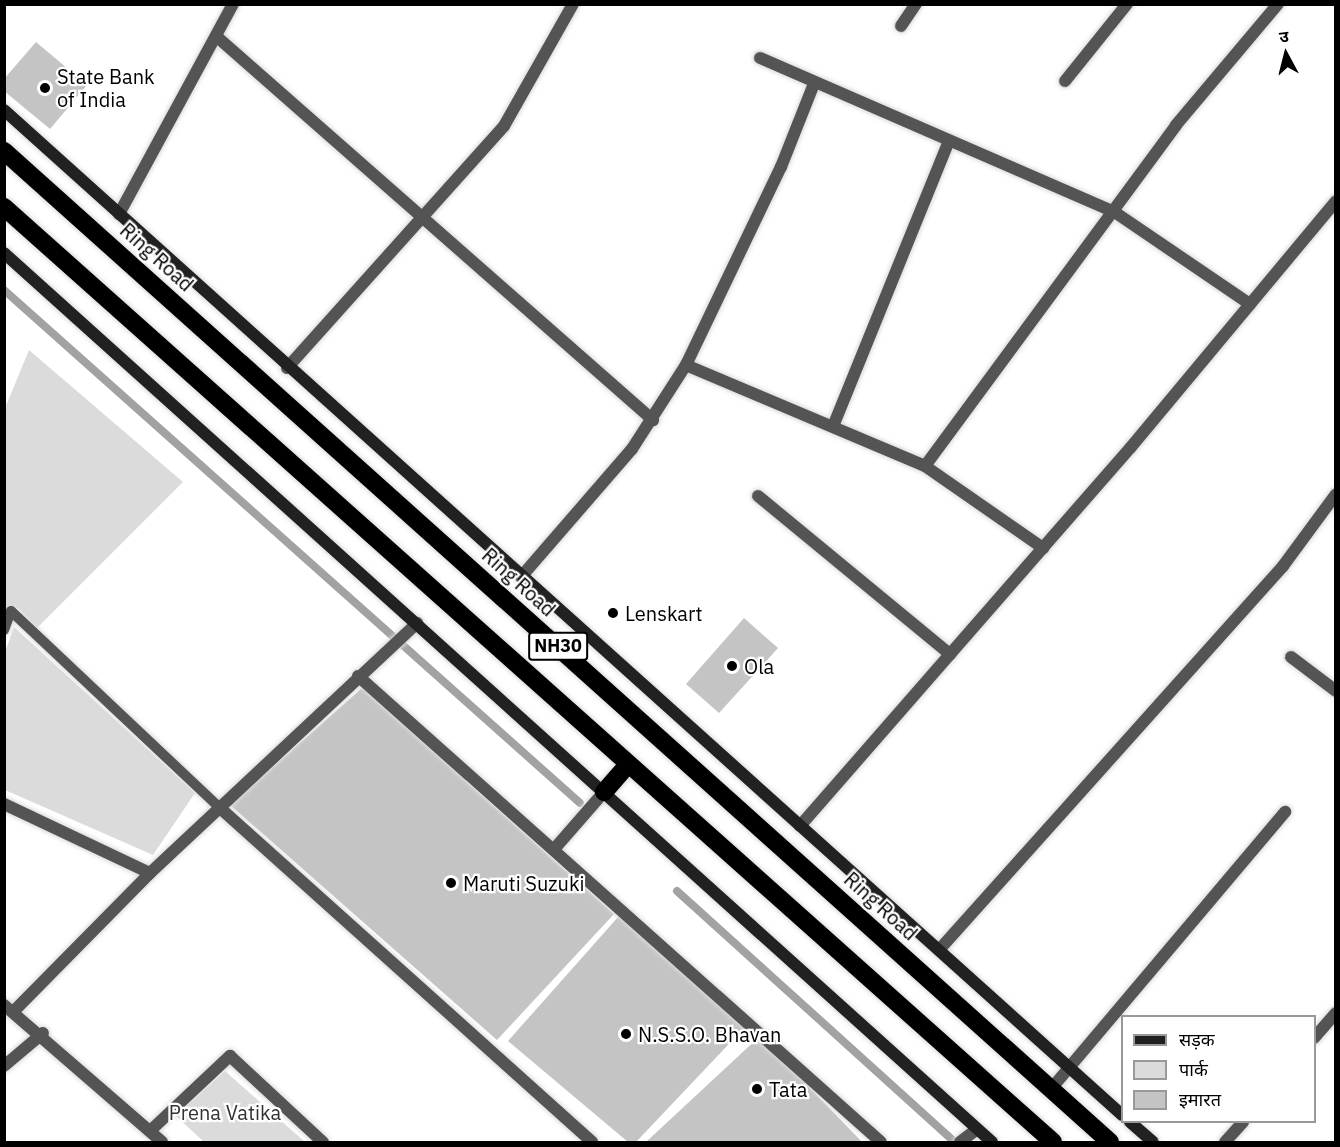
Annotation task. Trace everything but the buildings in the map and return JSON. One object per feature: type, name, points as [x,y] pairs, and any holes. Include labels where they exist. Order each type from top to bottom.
[{"type":"highway","name":"Ring Road","points":[[4,151],[1110,1143]]},
{"type":"highway","name":"NH30","points":[[4,207],[1053,1143]]},
{"type":"highway","points":[[598,798],[628,764]]},
{"type":"street","points":[[119,214],[233,4]]},
{"type":"street","points":[[287,368],[424,221],[504,126],[573,4]]},
{"type":"street","points":[[900,26],[916,4]]},
{"type":"street","points":[[1065,81],[1127,4]]},
{"type":"street","points":[[925,466],[1116,213],[1176,125],[1278,4]]},
{"type":"street","points":[[216,36],[652,420]]},
{"type":"street","points":[[760,58],[813,86],[1116,213],[1250,304]]},
{"type":"street","points":[[521,577],[652,420],[686,366],[781,167],[813,86]]},
{"type":"street","points":[[4,110],[287,368],[1121,1114]]},
{"type":"street","points":[[834,424],[948,143]]},
{"type":"street","points":[[800,826],[1043,548],[1335,201]]},
{"type":"street","points":[[4,254],[417,623],[598,798],[992,1143]]},
{"type":"street","points":[[686,366],[834,424],[925,466],[1043,548]]},
{"type":"street","points":[[939,950],[1283,566],[1335,494]]},
{"type":"street","points":[[758,496],[950,654]]},
{"type":"street","points":[[162,1143],[43,1033],[9,1008],[358,676],[388,653],[417,623]]},
{"type":"street","points":[[1291,657],[1335,691]]},
{"type":"street","points":[[358,676],[556,847],[881,1143]]},
{"type":"street","points":[[556,847],[598,798]]},
{"type":"street","points":[[4,804],[150,873]]},
{"type":"street","points":[[220,808],[592,1143]]},
{"type":"street","points":[[1051,1089],[1285,813]]},
{"type":"street","points":[[1316,1036],[1335,1013]]},
{"type":"street","points":[[4,1066],[43,1033]]},
{"type":"street","points":[[150,1131],[230,1056],[323,1143]]},
{"type":"street","points":[[1131,1123],[1153,1143]]},
{"type":"street","points":[[1225,1143],[1242,1123]]},
{"type":"street","points":[[963,1140],[977,1129]]},
{"type":"lane","points":[[4,630],[12,610],[220,808]]},
{"type":"green space","points":[[29,350],[183,482],[37,628],[18,608],[5,610],[5,408]]},
{"type":"green space","points":[[14,627],[195,793],[153,855],[5,790],[5,652]]},
{"type":"green space","name":"Prena Vatika","points":[[225,1071],[305,1142],[204,1142],[176,1116]]},
{"type":"waterway","points":[[4,290],[580,803]]},
{"type":"waterway","points":[[677,891],[955,1142]]},
{"type":"place","name":"State Bank of India","points":[[45,88]]},
{"type":"place","name":"Lenskart","points":[[613,613]]},
{"type":"place","name":"Ola","points":[[732,666]]},
{"type":"place","name":"Maruti Suzuki","points":[[451,883]]},
{"type":"place","name":"N.S.S.O. Bhavan","points":[[626,1034]]},
{"type":"place","name":"Tata","points":[[757,1089]]}]
